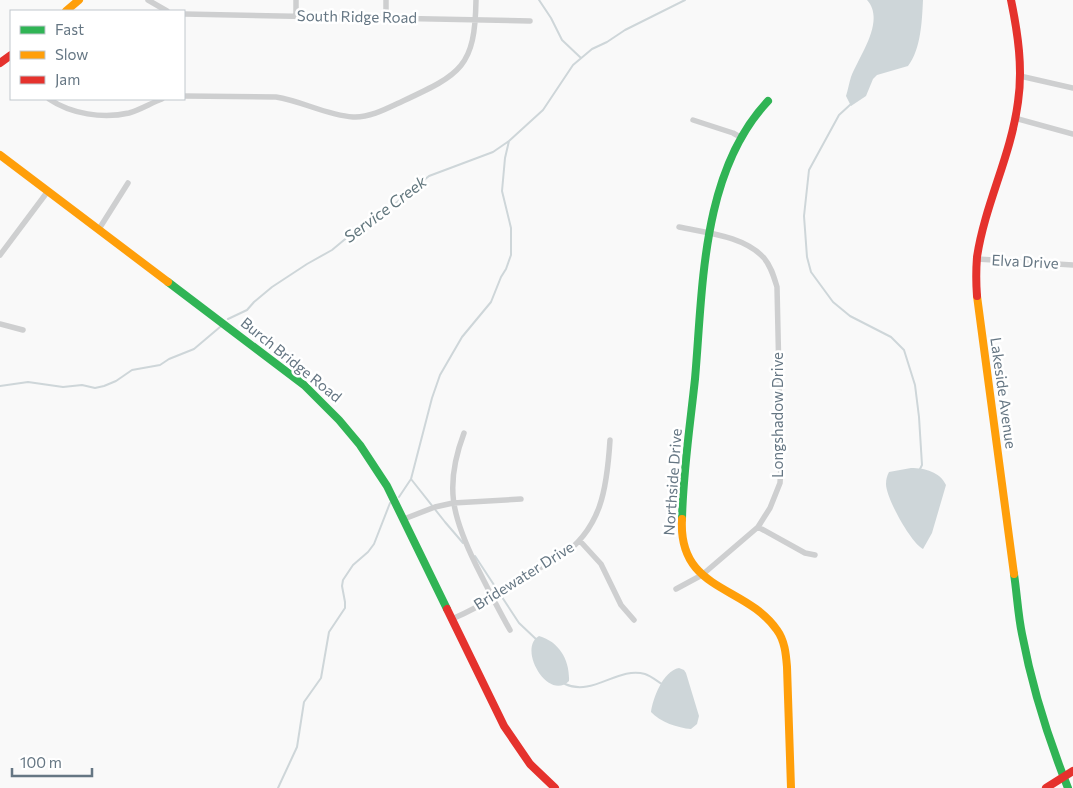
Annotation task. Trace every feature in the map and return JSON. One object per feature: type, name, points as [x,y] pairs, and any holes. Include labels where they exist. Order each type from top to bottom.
[{"type":"street","points":[[67,10],[79,0]]},
{"type":"street","points":[[148,0],[165,10]]},
{"type":"street","points":[[296,0],[296,16]]},
{"type":"street","points":[[386,0],[386,18]]},
{"type":"street","points":[[185,96],[287,98],[338,115],[355,117],[372,115],[439,84],[456,72],[472,46],[476,20],[476,0]]},
{"type":"street","name":"Lakeside Avenue","points":[[1011,0],[1020,49],[1020,76],[1015,118],[986,217],[977,259],[978,311],[1022,633],[1046,726],[1068,788]]},
{"type":"street","name":"South Ridge Road","points":[[185,14],[530,21]]},
{"type":"street","points":[[1020,76],[1073,88]]},
{"type":"street","points":[[51,100],[81,113],[99,116],[129,112],[159,100]]},
{"type":"street","name":"Northside Drive","points":[[768,101],[758,110],[730,159],[720,185],[709,233],[683,496],[681,535],[683,545],[690,559],[702,575],[725,593],[751,605],[762,613],[783,640],[788,663],[791,788]]},
{"type":"street","points":[[1015,118],[1073,134]]},
{"type":"street","points":[[694,120],[742,138]]},
{"type":"street","name":"Burch Bridge Road","points":[[0,155],[257,348],[318,397],[344,423],[369,456],[386,484],[508,734],[530,764],[555,788]]},
{"type":"street","points":[[98,229],[128,183]]},
{"type":"street","points":[[0,255],[48,191]]},
{"type":"street","name":"Longshadow Drive","points":[[676,589],[702,575],[758,527],[770,508],[780,483],[782,467],[777,287],[772,271],[764,258],[745,244],[709,233],[679,227]]},
{"type":"street","name":"Elva Drive","points":[[977,259],[1073,265]]},
{"type":"street","points":[[0,324],[22,330]]},
{"type":"street","points":[[464,433],[454,468],[453,503],[459,529],[492,598],[510,630]]},
{"type":"street","name":"Bridewater Drive","points":[[452,619],[492,598],[520,578],[557,559],[580,541],[595,519],[603,500],[608,474],[610,440]]},
{"type":"street","points":[[404,519],[435,507],[453,503],[520,499]]},
{"type":"street","points":[[758,527],[804,553],[815,555]]},
{"type":"street","points":[[580,541],[600,564],[621,605],[634,620]]},
{"type":"street","points":[[1046,788],[1073,771]]},
{"type":"shaded area","points":[[867,0],[923,0],[920,34],[916,51],[908,66],[877,75],[873,79],[866,96],[851,106],[846,96],[850,79],[865,49],[874,18],[872,8]]},
{"type":"shaded area","points":[[911,468],[932,472],[940,477],[946,485],[932,533],[923,549],[912,538],[900,519],[887,491],[886,484],[889,472]]},
{"type":"shaded area","points":[[539,636],[553,643],[558,648],[568,666],[569,681],[561,686],[552,685],[544,679],[533,661],[531,651],[533,642]]},
{"type":"shaded area","points":[[679,668],[686,673],[699,716],[697,724],[691,729],[670,724],[659,719],[651,712],[660,686],[668,674]]},
{"type":"waterway","points":[[539,0],[562,40],[581,58]]},
{"type":"waterway","name":"Service Creek","points":[[228,319],[247,310],[272,287],[332,250],[350,235],[375,220],[429,176],[493,152],[509,141],[543,110],[573,65],[592,49],[685,0]]},
{"type":"waterway","points":[[851,104],[839,115],[809,170],[804,216],[807,257],[811,272],[833,302],[850,316],[891,337],[904,350],[915,385],[922,465],[920,469]]},
{"type":"waterway","points":[[399,497],[411,479],[432,398],[440,375],[462,337],[491,302],[511,255],[511,228],[502,191],[505,158],[509,141]]},
{"type":"waterway","name":"Service Creek","points":[[0,386],[28,382],[63,387],[82,385],[95,388],[104,386],[116,381],[132,370],[160,365],[169,359],[194,349],[220,327]]},
{"type":"waterway","points":[[411,479],[463,543]]},
{"type":"waterway","points":[[278,788],[297,747],[304,702],[321,678],[329,632],[345,608],[343,580],[353,565],[374,544],[390,503]]},
{"type":"waterway","points":[[475,556],[519,623],[537,640]]},
{"type":"waterway","points":[[565,684],[575,687],[586,687],[625,674],[635,673],[645,674],[662,684]]},
{"type":"traffic: fast","points":[[682,519],[685,466],[709,232],[729,162],[746,130],[768,101]]},
{"type":"traffic: fast","points":[[168,282],[304,385],[339,420],[360,445],[387,486],[447,609]]},
{"type":"traffic: fast","points":[[1014,574],[1021,627],[1036,693],[1047,731],[1068,788]]},
{"type":"traffic: slow","points":[[67,10],[79,0]]},
{"type":"traffic: slow","points":[[0,155],[168,282]]},
{"type":"traffic: slow","points":[[977,296],[1014,574]]},
{"type":"traffic: slow","points":[[682,519],[684,543],[691,561],[702,574],[716,585],[764,615],[782,639],[787,667],[791,788]]},
{"type":"traffic: jam","points":[[977,296],[977,257],[981,237],[1010,142],[1018,102],[1019,51],[1011,0]]},
{"type":"traffic: jam","points":[[0,63],[10,56]]},
{"type":"traffic: jam","points":[[447,609],[504,726],[530,764],[555,788]]},
{"type":"traffic: jam","points":[[1046,788],[1073,771]]}]
